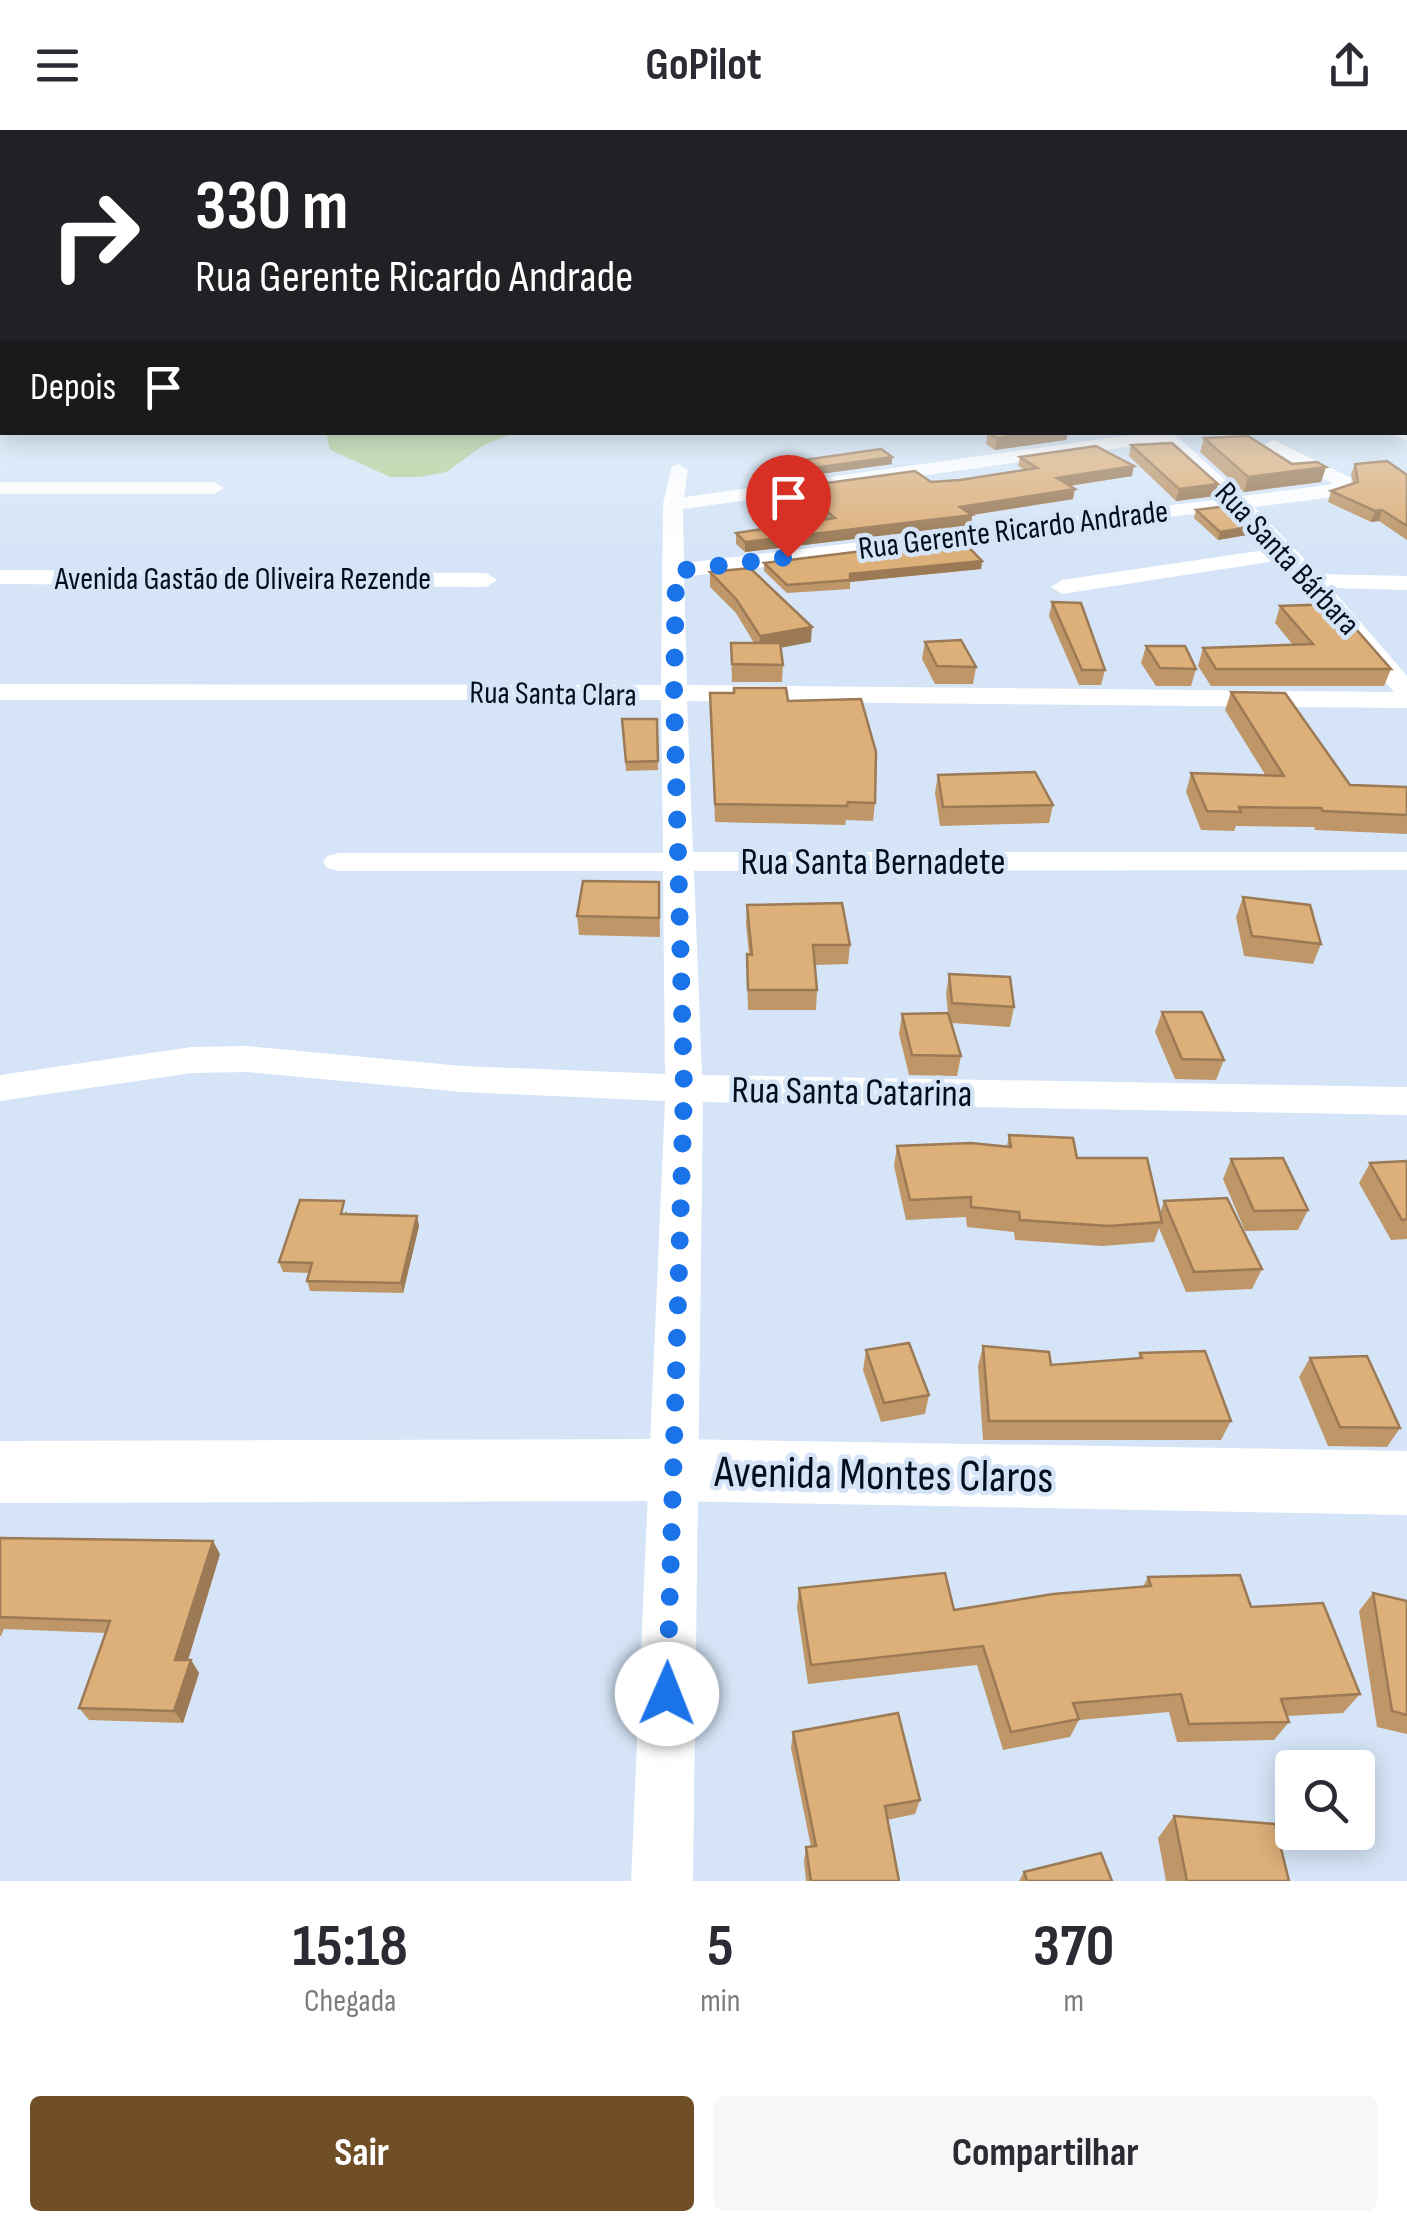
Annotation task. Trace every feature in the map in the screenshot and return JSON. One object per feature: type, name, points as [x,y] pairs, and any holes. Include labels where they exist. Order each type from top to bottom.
[{"type":"street","points":[[673,504],[1157,435]]},
{"type":"street","name":"Rua Santa Bárbara","points":[[1165,435],[1316,581],[1407,696]]},
{"type":"street","name":"Rua Gerente Ricardo Andrade","points":[[676,571],[1342,489],[1344,482],[1274,445]]},
{"type":"street","points":[[662,1881],[684,1088],[674,696],[673,504],[679,470]]},
{"type":"street","points":[[0,488],[214,488]]},
{"type":"street","points":[[1062,588],[1288,553]]},
{"type":"street","name":"Avenida Gastão de Oliveira Rezende","points":[[0,577],[486,580]]},
{"type":"street","points":[[1316,581],[1407,582]]},
{"type":"street","name":"Rua Santa Clara","points":[[0,692],[368,690],[674,696],[1407,696]]},
{"type":"street","name":"Rua Santa Bernadete","points":[[338,862],[1407,860]]},
{"type":"street","name":"Rua Santa Catarina","points":[[0,1088],[192,1060],[246,1059],[462,1079],[684,1088],[1407,1100]]},
{"type":"street","name":"Avenida Montes Claros","points":[[0,1472],[672,1470],[1407,1483]]},
{"type":"shaded area","points":[[327,435],[509,435],[484,445],[446,472],[420,477],[391,477],[330,450]]},
{"type":"building","points":[[1248,436],[1292,464],[1317,462],[1326,467],[1248,477],[1204,438]]},
{"type":"building","points":[[1172,443],[1218,484],[1179,489],[1131,445]]},
{"type":"building","points":[[1096,446],[1134,466],[1057,478],[1075,489],[960,507],[972,515],[745,542],[736,533],[835,518],[797,487],[915,471],[931,482],[960,480],[1037,468],[1020,457]]},
{"type":"building","points":[[881,449],[892,457],[777,473],[768,465]]},
{"type":"building","points":[[1387,461],[1407,475],[1407,526],[1382,510],[1375,511],[1331,491],[1358,482],[1355,464]]},
{"type":"building","points":[[1235,505],[1255,526],[1220,532],[1196,510]]},
{"type":"building","points":[[961,539],[982,561],[850,574],[850,580],[787,585],[764,563]]},
{"type":"building","points":[[750,568],[812,627],[760,636],[736,599],[710,572]]},
{"type":"building","points":[[1052,602],[1081,603],[1105,670],[1082,670]]},
{"type":"building","points":[[1334,604],[1391,669],[1216,669],[1203,648],[1313,644],[1280,606]]},
{"type":"building","points":[[961,640],[976,667],[937,666],[925,642]]},
{"type":"building","points":[[731,643],[780,643],[783,665],[732,664]]},
{"type":"building","points":[[1146,646],[1185,646],[1196,669],[1160,668]]},
{"type":"building","points":[[734,688],[786,688],[788,701],[861,699],[876,752],[875,803],[715,804],[710,693],[734,693]]},
{"type":"building","points":[[1231,692],[1285,693],[1350,785],[1407,787],[1407,815],[1321,808],[1239,807],[1241,812],[1207,811],[1191,773],[1284,776]]},
{"type":"building","points":[[622,719],[657,719],[658,761],[626,762]]},
{"type":"building","points":[[1035,772],[1053,805],[943,807],[938,775]]},
{"type":"building","points":[[583,881],[659,882],[659,918],[577,916]]},
{"type":"building","points":[[1243,897],[1310,905],[1321,944],[1252,936]]},
{"type":"building","points":[[842,903],[850,945],[813,945],[817,990],[748,990],[747,954],[752,955],[747,905]]},
{"type":"building","points":[[949,974],[1010,977],[1014,1007],[952,1003]]},
{"type":"building","points":[[1162,1012],[1202,1012],[1224,1060],[1182,1059]]},
{"type":"building","points":[[948,1013],[961,1056],[912,1055],[902,1014]]},
{"type":"building","points":[[1009,1135],[1073,1138],[1077,1158],[1147,1158],[1162,1222],[1109,1226],[1020,1220],[1019,1212],[971,1207],[971,1197],[910,1200],[897,1146],[971,1143],[1011,1147]]},
{"type":"building","points":[[1283,1158],[1308,1210],[1254,1211],[1231,1159]]},
{"type":"building","points":[[1407,1161],[1407,1219],[1402,1220],[1370,1163]]},
{"type":"building","points":[[1227,1198],[1262,1269],[1194,1272],[1164,1201]]},
{"type":"building","points":[[300,1200],[344,1201],[341,1214],[417,1216],[401,1283],[307,1281],[312,1263],[279,1262]]},
{"type":"building","points":[[909,1343],[929,1395],[884,1403],[866,1350]]},
{"type":"building","points":[[983,1346],[1049,1352],[1051,1365],[1142,1358],[1140,1353],[1205,1351],[1231,1421],[989,1421]]},
{"type":"building","points":[[1367,1356],[1400,1428],[1340,1427],[1310,1358]]},
{"type":"building","points":[[0,1538],[213,1541],[175,1660],[191,1660],[174,1711],[79,1708],[110,1621],[0,1617]]},
{"type":"building","points":[[945,1573],[954,1610],[1053,1594],[1151,1586],[1148,1577],[1240,1575],[1251,1607],[1323,1603],[1360,1694],[1281,1699],[1289,1722],[1189,1724],[1181,1694],[1073,1703],[1079,1719],[1011,1732],[983,1646],[811,1665],[799,1588]]},
{"type":"building","points":[[1373,1593],[1407,1601],[1407,1715],[1392,1711]]},
{"type":"building","points":[[898,1713],[920,1800],[885,1806],[899,1881],[811,1881],[806,1847],[816,1846],[793,1732]]},
{"type":"building","points":[[1174,1816],[1275,1824],[1275,1850],[1281,1850],[1289,1881],[1187,1881]]},
{"type":"building","points":[[1101,1853],[1112,1881],[1027,1881],[1024,1872]]},
{"type":"route","points":[[667,1694],[684,1088],[674,696],[676,571],[788,557]]}]
